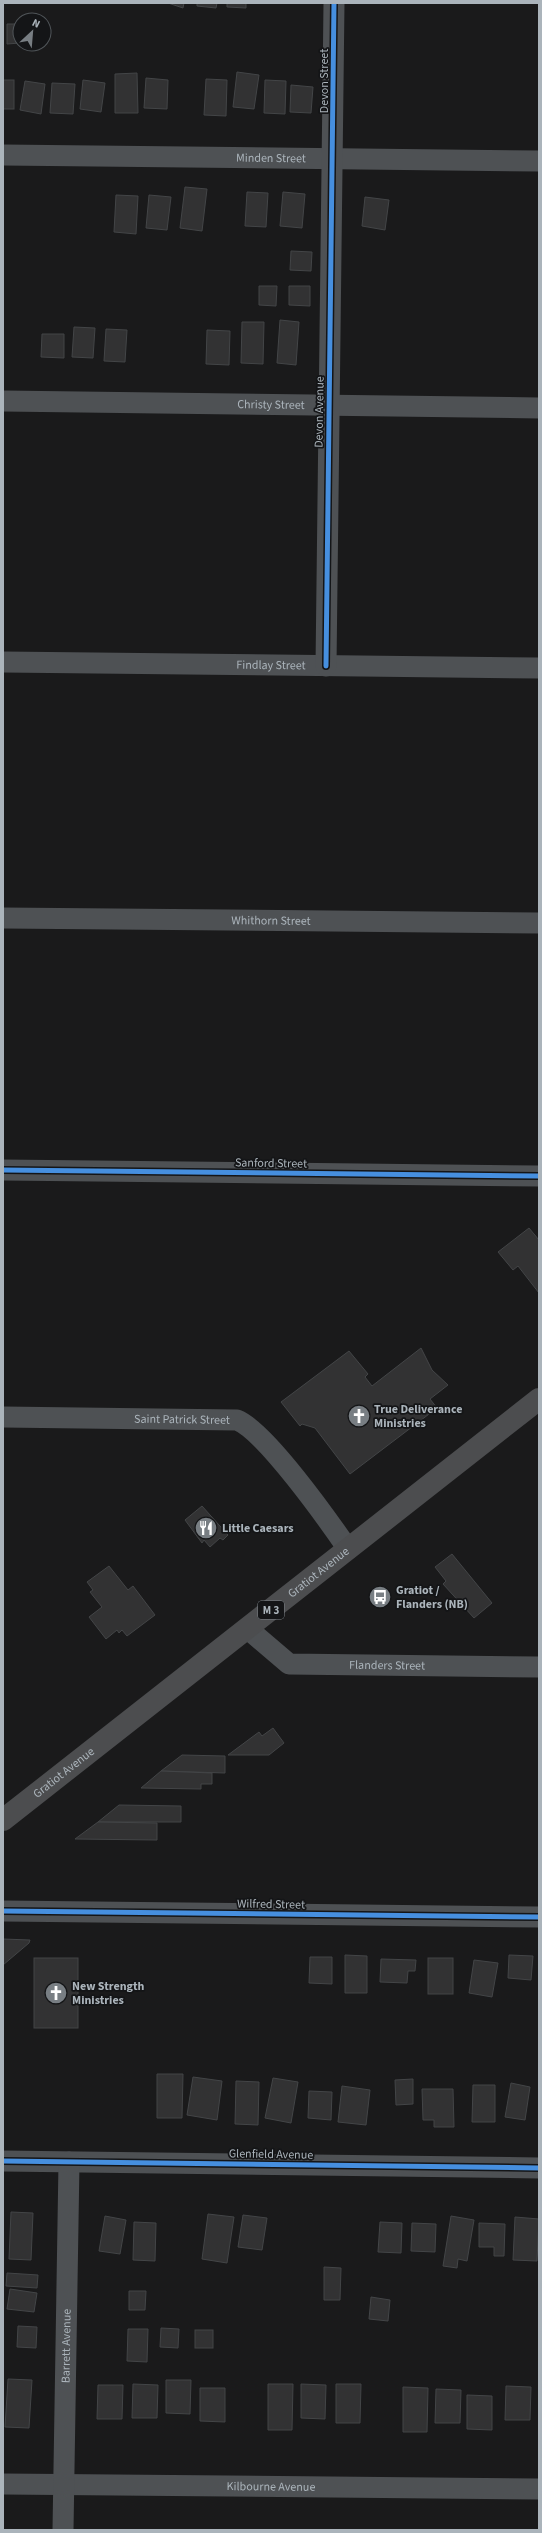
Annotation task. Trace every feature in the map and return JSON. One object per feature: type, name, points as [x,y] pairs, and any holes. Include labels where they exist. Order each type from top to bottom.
[{"type":"main road","name":"Gratiot Avenue","points":[[3,1820],[539,1399]]},
{"type":"street","name":"Devon Street","points":[[333,159],[334,3]]},
{"type":"street","name":"Minden Street","points":[[3,155],[539,161]]},
{"type":"street","name":"Devon Avenue","points":[[326,666],[333,159]]},
{"type":"street","name":"Christy Street","points":[[3,402],[539,408]]},
{"type":"street","name":"Findlay Street","points":[[3,662],[539,668]]},
{"type":"street","name":"Whithorn Street","points":[[3,918],[539,923]]},
{"type":"street","name":"Sanford Street","points":[[3,1170],[539,1176]]},
{"type":"street","name":"Saint Patrick Street","points":[[3,1417],[236,1420],[252,1428],[318,1507],[348,1548]]},
{"type":"street","name":"Flanders Street","points":[[248,1629],[289,1664],[539,1667]]},
{"type":"street","name":"Wilfred Street","points":[[3,1911],[539,1917]]},
{"type":"street","name":"Glenfield Avenue","points":[[3,2161],[539,2168]]},
{"type":"street","name":"Barrett Avenue","points":[[63,2530],[70,2162]]},
{"type":"street","name":"Kilbourne Avenue","points":[[3,2484],[539,2489]]},
{"type":"building","points":[[168,3],[184,3],[183,8]]},
{"type":"building","points":[[197,3],[217,3],[216,8],[197,6]]},
{"type":"building","points":[[227,3],[246,3],[246,8],[227,7]]},
{"type":"building","points":[[7,24],[12,24],[12,44],[7,44]]},
{"type":"building","points":[[237,72],[259,75],[254,109],[233,107]]},
{"type":"building","points":[[137,73],[138,113],[115,113],[115,74]]},
{"type":"building","points":[[146,78],[168,80],[167,109],[144,108]]},
{"type":"building","points":[[206,79],[227,80],[226,116],[204,115]]},
{"type":"building","points":[[3,80],[14,80],[14,109],[3,109]]},
{"type":"building","points":[[83,80],[105,83],[101,112],[80,109]]},
{"type":"building","points":[[265,80],[286,81],[285,114],[264,113]]},
{"type":"building","points":[[25,81],[45,84],[41,114],[20,110]]},
{"type":"building","points":[[52,83],[75,84],[73,114],[50,113]]},
{"type":"building","points":[[291,85],[313,87],[311,113],[290,112]]},
{"type":"building","points":[[185,187],[207,189],[202,231],[180,228]]},
{"type":"building","points":[[247,192],[268,193],[266,227],[245,226]]},
{"type":"building","points":[[283,192],[305,194],[302,228],[280,226]]},
{"type":"building","points":[[116,195],[138,196],[136,234],[114,232]]},
{"type":"building","points":[[149,195],[171,197],[167,230],[146,228]]},
{"type":"building","points":[[365,197],[389,200],[385,230],[362,226]]},
{"type":"building","points":[[291,251],[312,252],[311,271],[290,270]]},
{"type":"building","points":[[259,286],[277,286],[276,306],[259,305]]},
{"type":"building","points":[[289,286],[310,286],[310,306],[289,305]]},
{"type":"building","points":[[280,320],[299,322],[296,365],[277,363]]},
{"type":"building","points":[[242,322],[264,322],[263,364],[241,363]]},
{"type":"building","points":[[74,327],[95,328],[93,358],[72,357]]},
{"type":"building","points":[[106,329],[127,330],[125,362],[104,361]]},
{"type":"building","points":[[207,330],[230,331],[229,365],[206,364]]},
{"type":"building","points":[[42,334],[64,334],[64,358],[41,357]]},
{"type":"building","points":[[529,1228],[539,1240],[539,1293],[518,1266],[513,1270],[498,1252]]},
{"type":"building","name":"True Deliverance Ministries","points":[[421,1348],[432,1370],[448,1385],[430,1399],[437,1408],[350,1474],[315,1428],[302,1424],[300,1426],[281,1402],[349,1351],[368,1374],[365,1377],[372,1386]]},
{"type":"building","name":"Little Caesars","points":[[202,1506],[228,1535],[223,1540],[220,1538],[210,1547],[204,1540],[202,1543],[185,1520]]},
{"type":"building","points":[[452,1554],[492,1603],[474,1618],[443,1584],[446,1581],[435,1567]]},
{"type":"building","points":[[109,1566],[128,1590],[133,1586],[155,1615],[127,1636],[122,1630],[119,1633],[117,1630],[106,1639],[89,1617],[102,1607],[90,1592],[93,1590],[87,1582]]},
{"type":"building","points":[[273,1728],[284,1743],[269,1755],[228,1755],[259,1732],[262,1736]]},
{"type":"building","points":[[182,1755],[225,1756],[225,1773],[161,1771]]},
{"type":"building","points":[[161,1771],[212,1773],[212,1784],[201,1784],[201,1789],[141,1788]]},
{"type":"building","points":[[119,1805],[181,1806],[181,1822],[98,1822]]},
{"type":"building","points":[[98,1822],[157,1823],[157,1840],[75,1839]]},
{"type":"building","points":[[3,1939],[30,1940],[29,1943],[3,1965]]},
{"type":"building","points":[[345,1955],[367,1956],[367,1993],[345,1993]]},
{"type":"building","points":[[509,1955],[533,1956],[531,1980],[508,1978]]},
{"type":"building","points":[[310,1957],[332,1957],[332,1984],[309,1983]]},
{"type":"building","name":"New Strength Ministries","points":[[34,1958],[78,1958],[78,2028],[34,2028]]},
{"type":"building","points":[[428,1958],[453,1958],[453,1994],[428,1994]]},
{"type":"building","points":[[381,1959],[416,1960],[415,1971],[408,1971],[407,1983],[380,1982]]},
{"type":"building","points":[[474,1960],[498,1963],[492,1997],[469,1993]]},
{"type":"building","points":[[157,2074],[183,2074],[182,2118],[157,2118]]},
{"type":"building","points":[[193,2077],[222,2081],[217,2120],[187,2115]]},
{"type":"building","points":[[273,2078],[298,2082],[291,2123],[265,2118]]},
{"type":"building","points":[[413,2079],[413,2104],[396,2105],[395,2080]]},
{"type":"building","points":[[236,2081],[259,2082],[258,2125],[235,2124]]},
{"type":"building","points":[[511,2083],[530,2087],[525,2120],[505,2117]]},
{"type":"building","points":[[473,2085],[495,2085],[495,2122],[472,2122]]},
{"type":"building","points":[[342,2086],[370,2090],[366,2125],[338,2122]]},
{"type":"building","points":[[422,2089],[453,2089],[454,2127],[434,2127],[434,2120],[423,2120]]},
{"type":"building","points":[[309,2091],[332,2092],[331,2120],[308,2118]]},
{"type":"building","points":[[11,2212],[33,2213],[31,2260],[9,2259]]},
{"type":"building","points":[[208,2214],[234,2217],[227,2263],[202,2259]]},
{"type":"building","points":[[243,2215],[267,2218],[262,2250],[238,2247]]},
{"type":"building","points":[[105,2216],[126,2220],[120,2254],[99,2251]]},
{"type":"building","points":[[451,2216],[474,2220],[467,2261],[458,2259],[457,2268],[443,2266]]},
{"type":"building","points":[[515,2217],[539,2219],[537,2261],[513,2260]]},
{"type":"building","points":[[134,2222],[156,2223],[155,2261],[133,2260]]},
{"type":"building","points":[[380,2222],[402,2223],[401,2253],[378,2252]]},
{"type":"building","points":[[412,2223],[436,2224],[435,2252],[411,2251]]},
{"type":"building","points":[[479,2223],[505,2224],[504,2256],[494,2256],[494,2247],[479,2247]]},
{"type":"building","points":[[324,2267],[341,2268],[340,2300],[324,2300]]},
{"type":"building","points":[[7,2273],[38,2275],[37,2288],[6,2286]]},
{"type":"building","points":[[10,2289],[37,2293],[34,2312],[7,2309]]},
{"type":"building","points":[[129,2291],[146,2291],[145,2310],[129,2310]]},
{"type":"building","points":[[371,2297],[390,2300],[388,2321],[369,2319]]},
{"type":"building","points":[[18,2326],[37,2327],[36,2348],[17,2347]]},
{"type":"building","points":[[161,2328],[179,2329],[178,2348],[160,2347]]},
{"type":"building","points":[[128,2329],[148,2329],[147,2362],[127,2361]]},
{"type":"building","points":[[195,2330],[213,2330],[213,2348],[195,2348]]},
{"type":"building","points":[[8,2379],[32,2380],[29,2428],[5,2427]]},
{"type":"building","points":[[166,2380],[191,2380],[190,2414],[166,2413]]},
{"type":"building","points":[[133,2384],[158,2385],[157,2418],[132,2418]]},
{"type":"building","points":[[268,2384],[293,2384],[292,2430],[268,2430]]},
{"type":"building","points":[[301,2384],[326,2385],[325,2419],[301,2418]]},
{"type":"building","points":[[336,2384],[361,2384],[360,2423],[336,2423]]},
{"type":"building","points":[[98,2385],[123,2385],[122,2419],[97,2419]]},
{"type":"building","points":[[506,2386],[531,2387],[530,2420],[505,2420]]},
{"type":"building","points":[[403,2387],[428,2388],[427,2432],[403,2432]]},
{"type":"building","points":[[200,2388],[225,2388],[225,2422],[200,2421]]},
{"type":"building","points":[[436,2389],[461,2390],[460,2423],[435,2423]]},
{"type":"building","points":[[467,2395],[492,2396],[492,2430],[467,2429]]},
{"type":"cycle path","points":[[326,666],[334,3]]},
{"type":"cycle path","points":[[3,1170],[539,1176]]},
{"type":"cycle path","points":[[3,1911],[539,1917]]},
{"type":"cycle path","points":[[3,2161],[539,2168]]},
{"type":"place","name":"True Deliverance Ministries","points":[[359,1416]]},
{"type":"place","name":"Little Caesars","points":[[206,1528]]},
{"type":"place","name":"Gratiot / Flanders (NB)","points":[[380,1597]]},
{"type":"place","name":"New Strength Ministries","points":[[56,1993]]}]
